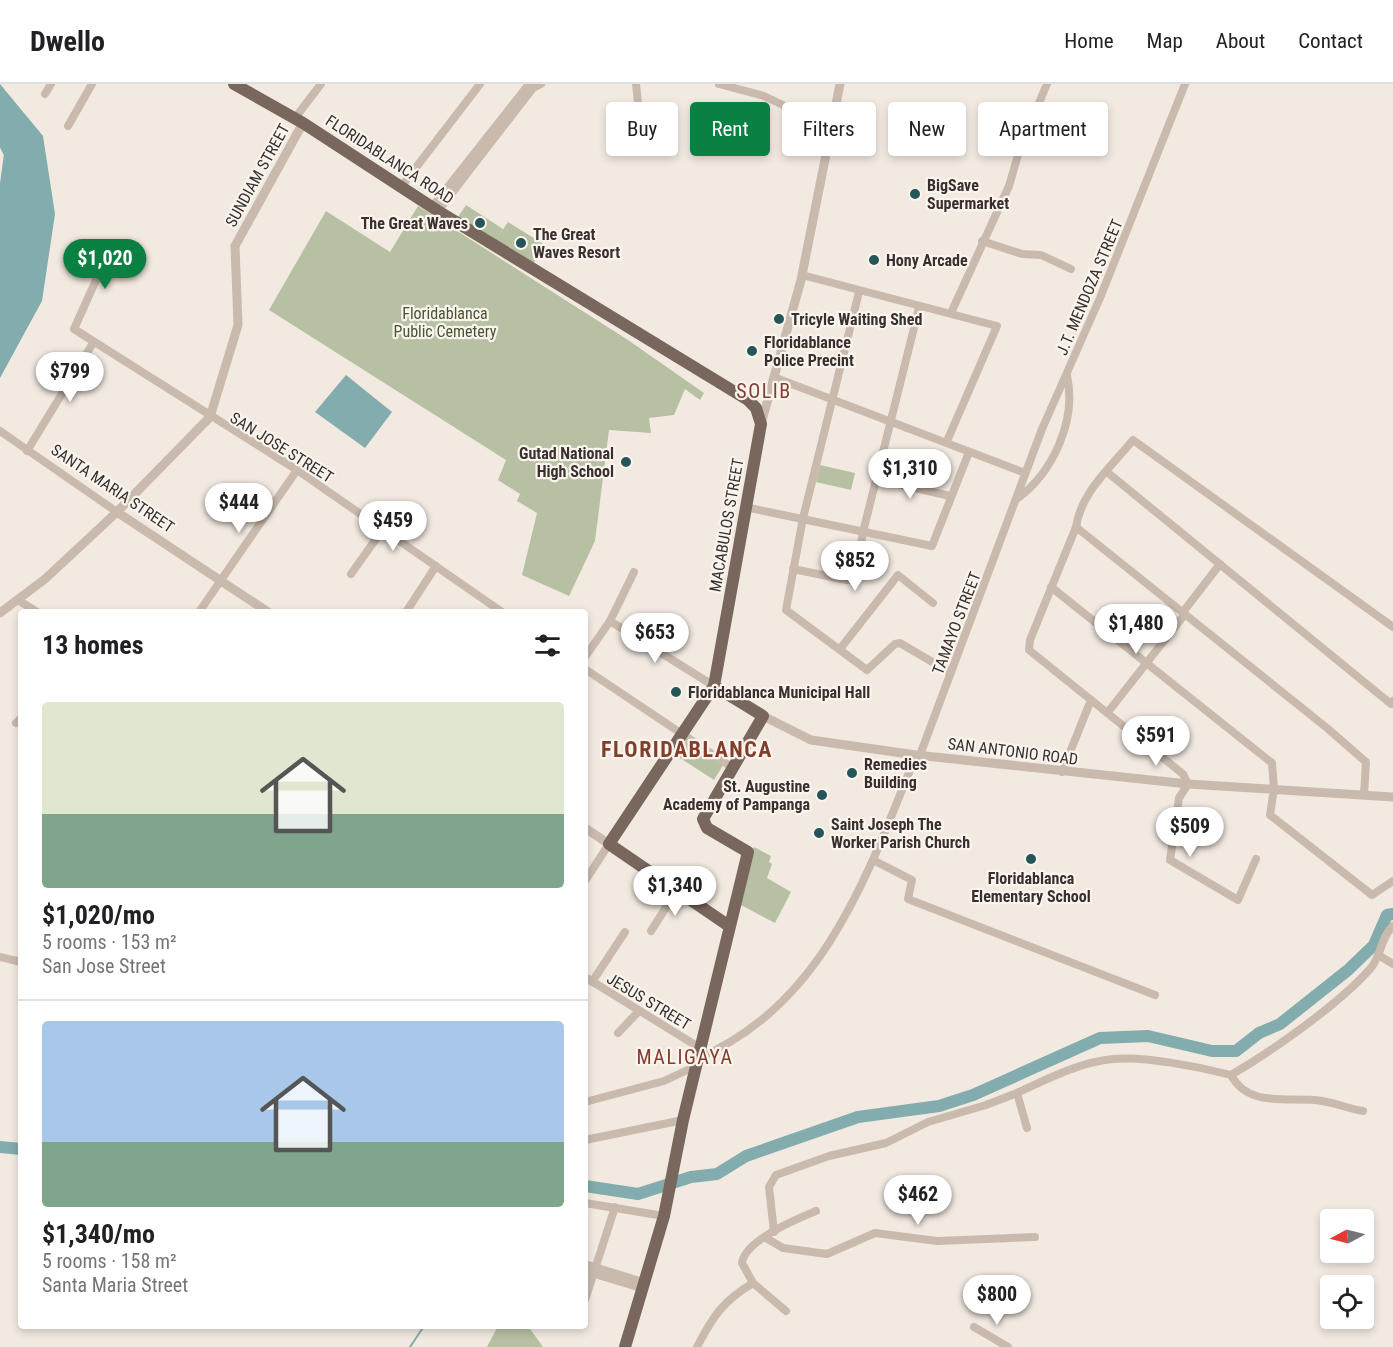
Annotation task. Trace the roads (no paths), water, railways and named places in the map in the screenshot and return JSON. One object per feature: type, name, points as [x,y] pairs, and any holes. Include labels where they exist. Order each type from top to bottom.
[{"type":"main road","name":"FLORIDABLANCA ROAD","points":[[234,84],[299,121],[435,209],[748,400],[756,408],[761,424]]},
{"type":"main road","name":"MACABULOS STREET","points":[[609,844],[683,736],[714,686],[761,424]]},
{"type":"main road","points":[[625,1347],[645,1286],[665,1212],[683,1120],[748,852],[703,823],[704,816],[763,716],[714,686]]},
{"type":"main road","points":[[609,844],[729,926]]},
{"type":"street","points":[[45,94],[51,84]]},
{"type":"street","points":[[68,126],[92,84]]},
{"type":"street","points":[[299,121],[321,84]]},
{"type":"street","points":[[401,187],[480,84]]},
{"type":"street","points":[[435,209],[529,84]]},
{"type":"street","points":[[435,209],[533,88],[541,84]]},
{"type":"street","points":[[636,84],[638,102]]},
{"type":"street","points":[[719,84],[764,96],[782,105]]},
{"type":"street","points":[[837,102],[840,84]]},
{"type":"street","points":[[951,313],[1009,186],[1020,148],[1047,84]]},
{"type":"street","name":"J.T. MENDOZA STREET","points":[[1017,499],[1025,473],[1117,258],[1185,84]]},
{"type":"street","name":"SUNDIAM STREET","points":[[0,614],[45,579],[117,512],[210,417],[238,325],[235,246],[299,121]]},
{"type":"street","points":[[761,424],[776,378],[802,275],[826,156]]},
{"type":"street","points":[[982,241],[1022,254],[1041,255],[1071,269]]},
{"type":"street","name":"SAN JOSE STREET","points":[[140,256],[110,249],[74,329],[297,470],[498,609]]},
{"type":"street","points":[[802,275],[919,308],[951,313],[997,326],[947,441]]},
{"type":"street","points":[[859,292],[830,398],[803,518],[786,610],[867,670],[900,643],[951,673]]},
{"type":"street","points":[[794,569],[847,580],[855,579],[863,532],[919,308]]},
{"type":"street","points":[[27,451],[93,343]]},
{"type":"street","points":[[1017,499],[1035,486],[1054,459],[1070,392],[1066,376]]},
{"type":"street","points":[[776,378],[947,441],[969,452],[1025,473]]},
{"type":"street","name":"SANTA MARIA STREET","points":[[0,431],[264,609]]},
{"type":"street","points":[[1256,859],[1238,900],[1170,860],[1179,798],[1188,784],[1183,774],[1029,650],[1028,646],[1076,527],[1077,516],[1091,488],[1133,440],[1393,627]]},
{"type":"street","points":[[746,507],[932,546],[969,452]]},
{"type":"street","points":[[202,609],[297,470]]},
{"type":"street","points":[[1107,472],[1391,704],[1393,700]]},
{"type":"street","points":[[876,479],[950,496]]},
{"type":"street","name":"TAMAYO STREET","points":[[588,1101],[664,1081],[696,1065],[724,1047],[762,1020],[786,998],[835,937],[873,860],[918,755],[1017,499]]},
{"type":"street","points":[[1076,527],[1366,762],[1364,795]]},
{"type":"street","points":[[351,574],[383,529]]},
{"type":"street","points":[[1107,712],[1220,564]]},
{"type":"street","points":[[408,609],[436,566]]},
{"type":"street","points":[[588,653],[610,621],[634,572]]},
{"type":"street","points":[[840,649],[898,575],[933,603]]},
{"type":"street","points":[[1051,587],[1272,763],[1274,789],[1270,815],[1372,895],[1393,882]]},
{"type":"street","points":[[18,600],[33,609]]},
{"type":"street","points":[[610,621],[714,686]]},
{"type":"street","points":[[588,671],[733,768]]},
{"type":"street","points":[[1062,772],[1091,700]]},
{"type":"street","name":"SAN ANTONIO ROAD","points":[[763,716],[811,740],[918,755],[1188,784],[1393,797]]},
{"type":"street","points":[[588,830],[609,844]]},
{"type":"street","name":"MACABULOS STREET","points":[[588,876],[609,844]]},
{"type":"street","points":[[873,860],[912,880],[908,899],[1155,995]]},
{"type":"street","points":[[651,931],[677,890]]},
{"type":"street","points":[[774,1232],[769,1187],[776,1175],[829,1156],[886,1143],[928,1122],[986,1106],[1066,1072],[1113,1059],[1175,1065],[1231,1076],[1313,1018],[1354,985],[1380,957],[1386,932],[1393,926]]},
{"type":"street","points":[[592,982],[625,932]]},
{"type":"street","points":[[0,957],[18,961]]},
{"type":"street","points":[[1380,957],[1393,964]]},
{"type":"street","name":"JESUS STREET","points":[[588,979],[639,1011],[696,1065]]},
{"type":"street","points":[[618,1033],[639,1011]]},
{"type":"street","points":[[1231,1076],[1237,1086],[1259,1097],[1323,1101],[1341,1108],[1363,1112]]},
{"type":"street","points":[[1017,1093],[1027,1128]]},
{"type":"street","points":[[588,1139],[683,1120]]},
{"type":"street","points":[[588,1203],[665,1212]]},
{"type":"street","points":[[588,1291],[615,1207]]},
{"type":"street","points":[[786,1311],[753,1283],[744,1270],[742,1258],[774,1232],[816,1211]]},
{"type":"street","points":[[765,1238],[783,1248],[827,1254],[875,1233],[937,1241],[1035,1237]]},
{"type":"street","points":[[588,1266],[645,1286]]},
{"type":"street","points":[[588,1270],[595,1270]]},
{"type":"street","points":[[697,1347],[719,1309],[731,1296],[753,1283]]},
{"type":"street","points":[[974,1327],[1008,1347]]},
{"type":"water","points":[[0,84],[43,136],[55,214],[42,301],[0,378],[0,227],[9,165],[0,130]]},
{"type":"water","points":[[346,375],[392,412],[365,448],[315,412]]},
{"type":"waterway","points":[[0,134],[10,154],[0,228]]},
{"type":"waterway","points":[[588,1186],[638,1194],[691,1177],[717,1174],[746,1156],[858,1117],[939,1106],[973,1095],[1100,1038],[1148,1036],[1212,1051],[1236,1051],[1259,1033],[1280,1024],[1348,970],[1374,945],[1387,915],[1393,914]]},
{"type":"waterway","points":[[0,1147],[18,1149]]},
{"type":"waterway","points":[[410,1347],[422,1329]]},
{"type":"place","name":"BigSave Supermarket","points":[[915,194]]},
{"type":"place","name":"The Great Waves","points":[[480,223]]},
{"type":"place","name":"The Great Waves Resort","points":[[521,243]]},
{"type":"place","name":"Hony Arcade","points":[[874,260]]},
{"type":"place","name":"Tricyle Waiting Shed","points":[[779,319]]},
{"type":"place","name":"Floridablance Police Precint","points":[[752,351]]},
{"type":"place","name":"Gutad National High School","points":[[626,462]]},
{"type":"place","name":"Floridablanca Municipal Hall","points":[[676,692]]},
{"type":"place","name":"Remedies Building","points":[[852,773]]},
{"type":"place","name":"St. Augustine Academy of Pampanga","points":[[822,795]]},
{"type":"place","name":"Saint Joseph The Worker Parish Church","points":[[819,833]]},
{"type":"place","name":"Floridablanca Elementary School","points":[[1031,859]]},
{"type":"district","name":"SOLIB","points":[[764,391]]},
{"type":"district","name":"FLORIDABLANCA","points":[[687,749]]},
{"type":"district","name":"MALIGAYA","points":[[685,1057]]},
{"type":"park label","name":"Floridablanca Public Cemetery","points":[[445,322]]}]
